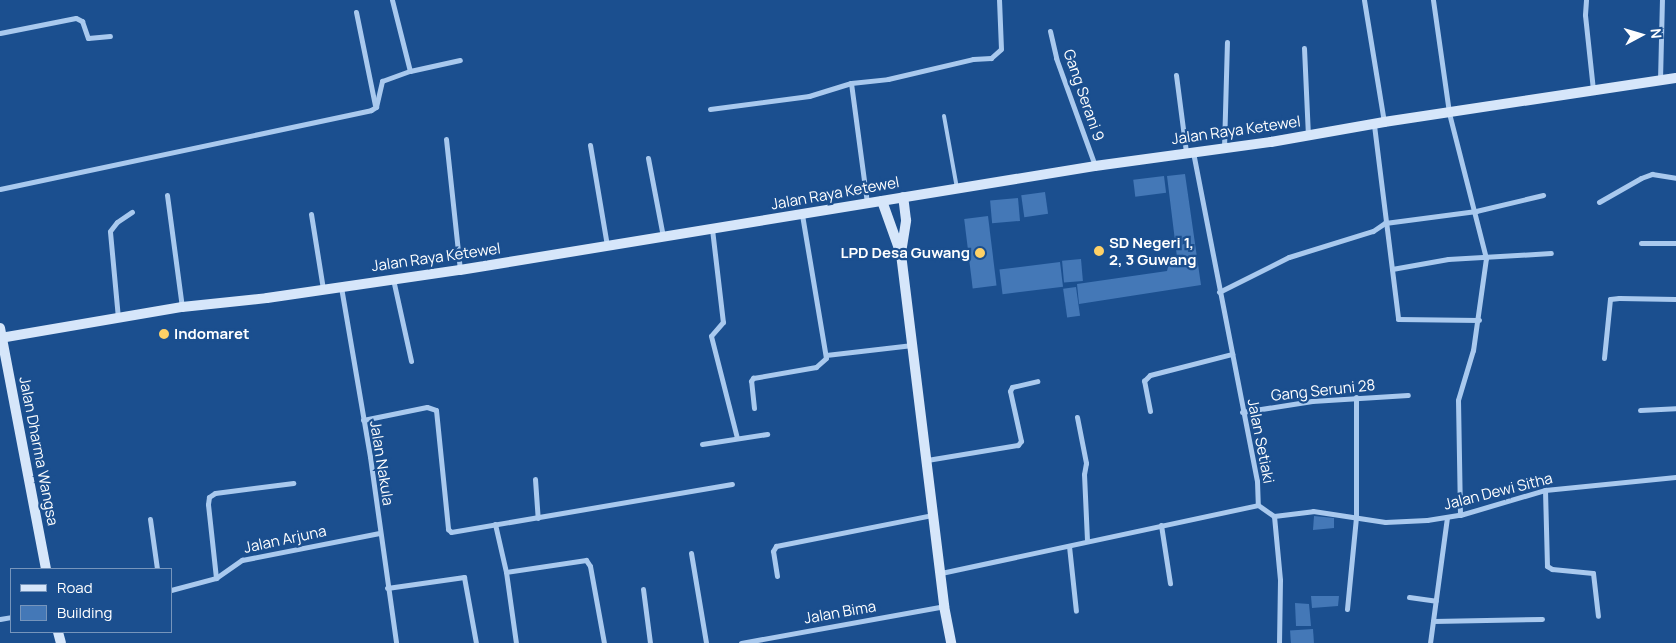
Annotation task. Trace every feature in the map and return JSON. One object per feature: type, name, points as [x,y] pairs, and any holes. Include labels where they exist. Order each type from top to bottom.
[{"type":"main road","name":"Jalan Raya Ketewel","points":[[1,334],[182,307],[460,270],[802,215],[904,196],[1190,152],[1224,149],[1379,123],[1676,78]]},
{"type":"main road","points":[[901,254],[906,220],[904,196]]},
{"type":"main road","points":[[882,201],[901,254],[944,606],[951,643]]},
{"type":"main road","name":"Jalan Dharma Wangsa","points":[[1,334],[46,568]]},
{"type":"street","points":[[392,0],[410,71]]},
{"type":"street","points":[[710,109],[809,96],[851,83],[888,79],[973,59],[991,58],[1001,49],[999,0]]},
{"type":"street","points":[[1364,0],[1379,123],[1385,223],[1399,320],[1478,320]]},
{"type":"street","points":[[1433,0],[1449,113],[1476,211],[1486,258],[1473,350],[1458,400],[1460,515]]},
{"type":"street","points":[[1586,0],[1585,15],[1593,91]]},
{"type":"street","points":[[1660,80],[1662,0]]},
{"type":"street","points":[[356,12],[375,108]]},
{"type":"street","points":[[0,33],[76,18],[82,21],[88,38],[110,36]]},
{"type":"street","name":"Gang Serani 9","points":[[1050,31],[1060,67],[1095,166]]},
{"type":"street","points":[[1224,149],[1227,42]]},
{"type":"street","points":[[1304,48],[1308,136]]},
{"type":"street","points":[[375,108],[382,81],[410,71],[460,60]]},
{"type":"street","name":"Jalan Setiaki","points":[[941,573],[1258,505],[1257,481],[1176,76]]},
{"type":"street","points":[[851,83],[868,203]]},
{"type":"street","points":[[0,189],[375,108]]},
{"type":"street","points":[[446,139],[460,270]]},
{"type":"street","points":[[590,145],[607,245]]},
{"type":"street","points":[[648,158],[663,236]]},
{"type":"street","points":[[1599,202],[1640,178],[1660,174],[1676,178]]},
{"type":"street","points":[[167,195],[182,307]]},
{"type":"street","points":[[1219,292],[1289,258],[1373,231],[1385,223],[1476,211],[1543,195]]},
{"type":"street","points":[[118,318],[110,231],[117,222],[132,212]]},
{"type":"street","points":[[311,214],[323,289]]},
{"type":"street","points":[[754,408],[751,381],[753,378],[816,367],[822,363],[826,355],[802,215]]},
{"type":"street","points":[[712,229],[723,322],[711,336],[737,438]]},
{"type":"street","points":[[1641,243],[1676,243]]},
{"type":"street","points":[[1392,269],[1448,260],[1551,254]]},
{"type":"street","points":[[393,278],[411,361]]},
{"type":"street","name":"Jalan Nakula","points":[[340,286],[363,420],[396,643]]},
{"type":"street","points":[[1604,358],[1610,300],[1618,298],[1676,299]]},
{"type":"street","points":[[826,355],[912,345]]},
{"type":"street","points":[[1150,411],[1144,381],[1150,375],[1232,354]]},
{"type":"street","points":[[927,460],[1018,445],[1021,441],[1010,391],[1012,388],[1037,381]]},
{"type":"street","name":"Gang Seruni 28","points":[[1242,412],[1356,397],[1408,395]]},
{"type":"street","points":[[1347,609],[1356,517],[1356,397]]},
{"type":"street","points":[[363,420],[433,407],[437,413],[448,529],[454,532],[732,484]]},
{"type":"street","points":[[1640,410],[1676,408]]},
{"type":"street","points":[[1076,417],[1086,463],[1084,480],[1087,541]]},
{"type":"street","points":[[702,444],[766,434]]},
{"type":"street","name":"Jalan Dewi Sitha","points":[[1274,516],[1313,511],[1400,522],[1447,518],[1545,490],[1676,477]]},
{"type":"street","points":[[535,479],[538,518]]},
{"type":"street","points":[[216,578],[208,504],[209,497],[215,493],[293,483]]},
{"type":"street","points":[[1545,490],[1547,566],[1552,569],[1593,573],[1598,616]]},
{"type":"street","points":[[1258,505],[1274,516],[1280,580],[1279,643]]},
{"type":"street","points":[[777,576],[773,551],[776,546],[934,515]]},
{"type":"street","points":[[1430,643],[1447,518]]},
{"type":"street","points":[[150,519],[157,568]]},
{"type":"street","points":[[495,524],[506,572],[516,643]]},
{"type":"street","points":[[1161,525],[1170,583]]},
{"type":"street","name":"Jalan Arjuna","points":[[172,590],[216,578],[242,560],[379,533]]},
{"type":"street","points":[[1069,546],[1076,611]]},
{"type":"street","points":[[691,553],[706,643]]},
{"type":"street","points":[[506,572],[586,560],[590,566],[604,643]]},
{"type":"street","points":[[387,588],[464,577],[476,643]]},
{"type":"street","points":[[642,590],[650,643]]},
{"type":"street","points":[[1408,597],[1436,601]]},
{"type":"street","name":"Jalan Bima","points":[[741,643],[944,606]]},
{"type":"street","points":[[1433,621],[1542,619]]},
{"type":"lane","points":[[944,116],[957,188]]},
{"type":"building","points":[[1185,174],[1201,285],[1079,304],[1077,284],[1167,271],[1169,263],[1177,257],[1167,176]]},
{"type":"building","points":[[1164,176],[1166,193],[1135,197],[1133,180]]},
{"type":"building","points":[[1045,192],[1048,214],[1024,217],[1021,195]]},
{"type":"building","points":[[1018,198],[1020,221],[992,223],[990,200]]},
{"type":"building","name":"LPD Desa Guwang","points":[[988,216],[997,285],[973,288],[964,219]]},
{"type":"building","points":[[1081,259],[1083,281],[1064,283],[1062,261]]},
{"type":"building","points":[[1060,262],[1063,287],[1003,294],[999,269]]},
{"type":"building","points":[[1076,287],[1080,316],[1067,318],[1063,289]]},
{"type":"building","points":[[1314,516],[1334,518],[1334,528],[1313,530]]},
{"type":"building","points":[[1311,596],[1339,596],[1338,606],[1312,608]]},
{"type":"building","points":[[1295,603],[1309,604],[1311,626],[1296,626]]},
{"type":"building","points":[[1313,629],[1314,643],[1291,643],[1290,631]]},
{"type":"place","name":"SD Negeri 1, 2, 3 Guwang","points":[[1099,251]]},
{"type":"place","name":"LPD Desa Guwang","points":[[980,253]]},
{"type":"place","name":"Indomaret","points":[[164,334]]}]
